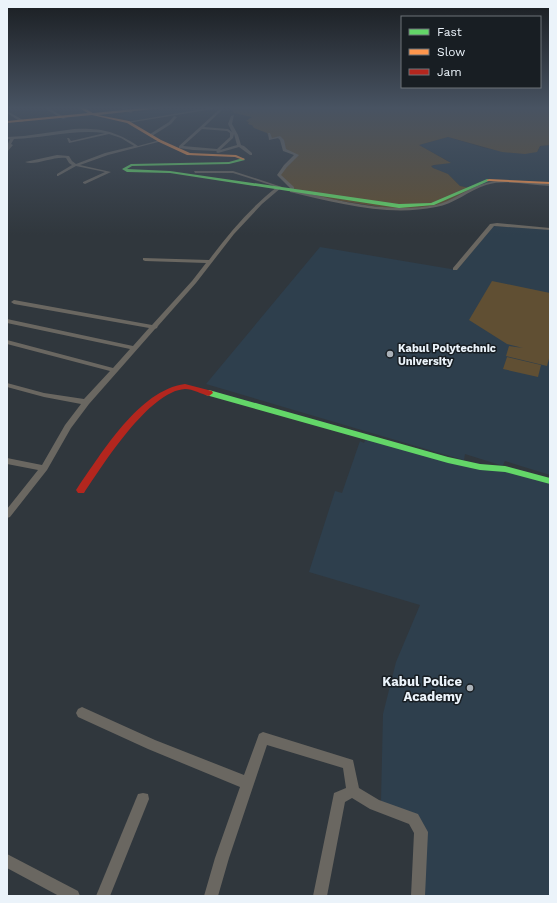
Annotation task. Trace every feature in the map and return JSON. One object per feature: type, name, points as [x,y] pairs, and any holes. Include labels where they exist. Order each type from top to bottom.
[{"type":"street","points":[[58,175],[77,165],[125,150]]},
{"type":"street","points":[[180,150],[189,154],[236,156],[243,159],[241,161],[229,163],[131,165],[124,169],[133,172],[149,170],[170,172],[280,187]]},
{"type":"street","points":[[215,153],[225,150]]},
{"type":"street","points":[[247,150],[251,154]]},
{"type":"street","points":[[284,150],[297,155],[285,166],[279,175],[292,190]]},
{"type":"street","points":[[100,152],[106,155]]},
{"type":"street","points":[[26,162],[34,162],[63,156],[68,157],[70,162],[77,165],[108,172],[85,183]]},
{"type":"street","points":[[195,172],[233,172],[292,190],[329,197],[406,206],[432,204],[476,186],[486,180],[550,184]]},
{"type":"street","points":[[7,515],[44,468],[68,428],[86,402],[194,282],[208,262],[260,203],[280,187]]},
{"type":"street","points":[[455,269],[494,224],[550,229]]},
{"type":"street","points":[[145,259],[208,262]]},
{"type":"street","points":[[14,302],[154,327]]},
{"type":"street","points":[[7,321],[134,348]]},
{"type":"street","points":[[7,342],[114,370]]},
{"type":"street","points":[[7,386],[44,395],[86,402]]},
{"type":"street","points":[[81,490],[134,420],[165,392],[173,388],[184,386],[448,460],[480,467],[505,469],[550,481]]},
{"type":"street","points":[[7,461],[44,468]]},
{"type":"street","points":[[82,713],[152,745],[247,783]]},
{"type":"street","points":[[211,896],[222,858],[262,738],[349,764],[353,791],[361,798],[382,809],[414,819],[421,832],[418,896]]},
{"type":"street","points":[[320,896],[340,798],[353,791]]},
{"type":"street","points":[[103,896],[143,799]]},
{"type":"street","points":[[7,861],[73,896]]},
{"type":"shaded area","points":[[284,150],[428,150],[451,163],[431,166],[433,168],[448,174],[460,186],[475,189],[447,203],[435,206],[405,209],[387,208],[328,199],[292,188],[279,175],[297,156]]},
{"type":"shaded area","points":[[428,150],[497,150],[514,153],[550,150],[550,185],[494,182],[487,183],[475,189],[460,186],[448,174],[439,172],[431,166],[450,162]]},
{"type":"shaded area","points":[[495,150],[538,150],[537,152],[525,154]]},
{"type":"shaded area","name":"Kabul Polytechnic University","points":[[493,226],[550,229],[550,475],[505,461],[503,465],[500,465],[465,454],[464,460],[206,384],[320,247],[457,270]]},
{"type":"shaded area","points":[[492,281],[550,293],[550,355],[547,366],[506,356],[509,346],[523,348],[507,344],[469,320]]},
{"type":"shaded area","points":[[507,357],[541,365],[538,377],[503,369]]},
{"type":"shaded area","name":"Kabul Police Academy","points":[[366,438],[550,481],[550,896],[418,896],[421,832],[381,801],[383,714],[396,662],[420,605],[309,572],[335,491],[342,493],[360,441],[364,443]]},
{"type":"traffic: fast","points":[[243,159],[229,163],[131,165],[124,169],[127,171],[170,172],[399,206],[432,204],[489,180]]},
{"type":"traffic: fast","points":[[209,393],[448,460],[480,467],[505,469],[550,481]]},
{"type":"traffic: slow","points":[[180,150],[189,154],[236,156],[243,159]]},
{"type":"traffic: slow","points":[[489,180],[550,183]]},
{"type":"traffic: jam","points":[[81,490],[125,430],[139,414],[153,402],[167,392],[182,387],[192,387],[209,393]]},
{"type":"place","name":"Kabul Polytechnic University","points":[[390,354]]},
{"type":"place","name":"Kabul Police Academy","points":[[470,688]]}]
